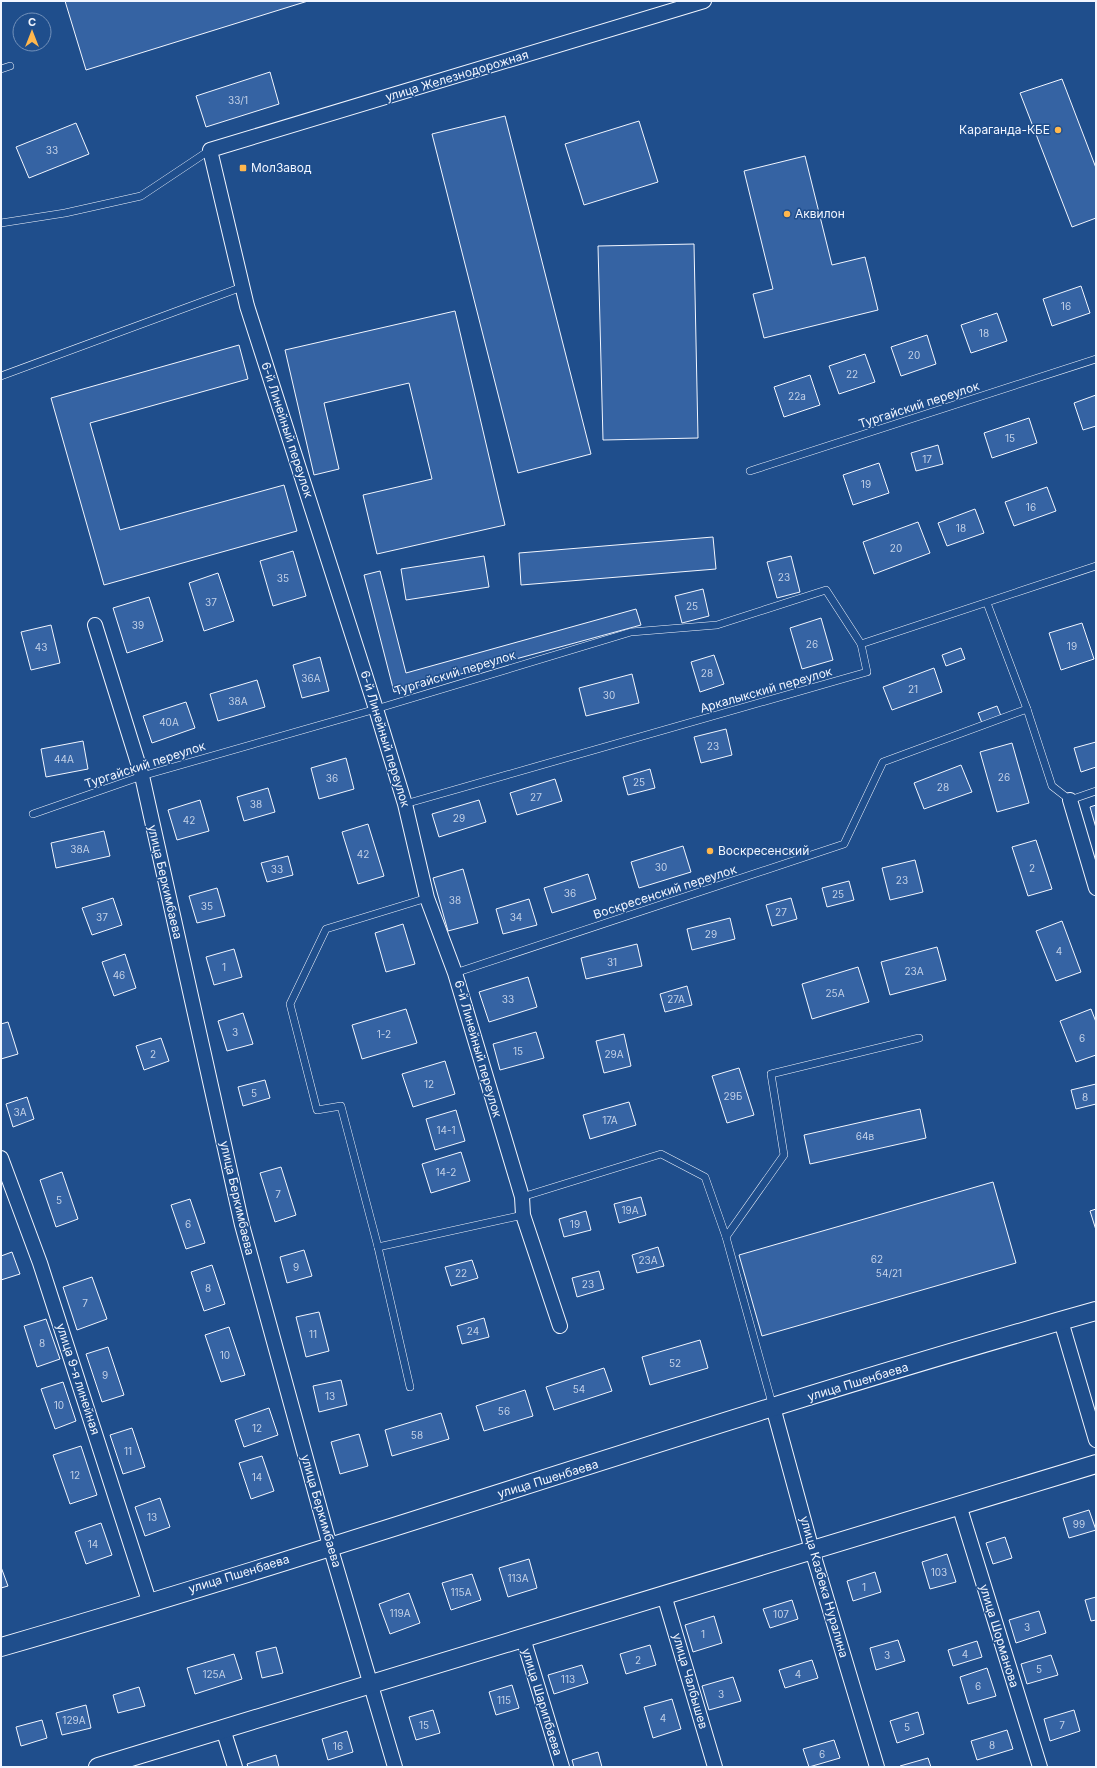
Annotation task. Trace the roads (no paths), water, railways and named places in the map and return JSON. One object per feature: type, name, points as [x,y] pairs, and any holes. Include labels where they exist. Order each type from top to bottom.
[{"type":"street","name":"улица Железнодорожная","points":[[210,150],[704,1]]},
{"type":"street","name":"6-й Линейный переулок","points":[[210,150],[242,287],[252,321],[376,709],[405,804],[427,898],[455,973],[522,1197],[523,1215],[560,1326]]},
{"type":"street","name":"улица Беркимбаева","points":[[95,625],[142,776],[242,1225],[330,1546],[395,1767]]},
{"type":"street","points":[[1070,800],[1096,888]]},
{"type":"street","name":"улица 9-я линейная","points":[[1,1158],[40,1263],[149,1601]]},
{"type":"street","name":"улица Пшенбаева","points":[[1,1647],[91,1621],[149,1601],[774,1407],[1096,1311]]},
{"type":"street","points":[[1061,1321],[1096,1440]]},
{"type":"street","name":"улица Казбека Нуралина","points":[[774,1407],[812,1550],[877,1767]]},
{"type":"street","points":[[98,1767],[1096,1464]]},
{"type":"street","name":"улица Шорманова","points":[[959,1505],[1040,1767]]},
{"type":"street","name":"улица Чалбышев","points":[[664,1595],[715,1767]]},
{"type":"street","name":"улица Шарипбаева","points":[[523,1638],[562,1767]]},
{"type":"street","points":[[223,1729],[235,1767]]},
{"type":"lane","points":[[1,69],[10,66]]},
{"type":"lane","points":[[1,223],[65,212],[141,196],[210,150]]},
{"type":"lane","points":[[1,376],[242,287]]},
{"type":"lane","name":"Тургайский переулок","points":[[750,471],[1096,359]]},
{"type":"lane","points":[[861,644],[1096,566]]},
{"type":"lane","name":"Тургайский переулок","points":[[34,814],[142,776],[376,709],[631,632],[717,625],[826,590],[861,644]]},
{"type":"lane","points":[[987,603],[1027,709],[1052,786],[1070,800],[1096,791]]},
{"type":"lane","name":"Аркалыкский переулок","points":[[405,804],[868,672],[861,644]]},
{"type":"lane","name":"Воскресенский переулок","points":[[455,973],[844,844],[883,762],[1027,709]]},
{"type":"lane","points":[[410,1388],[378,1248],[341,1106],[318,1110],[290,1004],[326,929],[427,898]]},
{"type":"lane","points":[[726,1237],[784,1155],[771,1074],[919,1038]]},
{"type":"lane","points":[[522,1197],[661,1154],[706,1177],[726,1237],[774,1407]]},
{"type":"lane","points":[[378,1248],[523,1215]]},
{"type":"place","name":"Караганда-КБЕ","points":[[1058,130]]},
{"type":"place","name":"МолЗавод","points":[[243,168]]},
{"type":"place","name":"Аквилон","points":[[787,214]]},
{"type":"place","name":"Воскресенский","points":[[710,851]]}]
